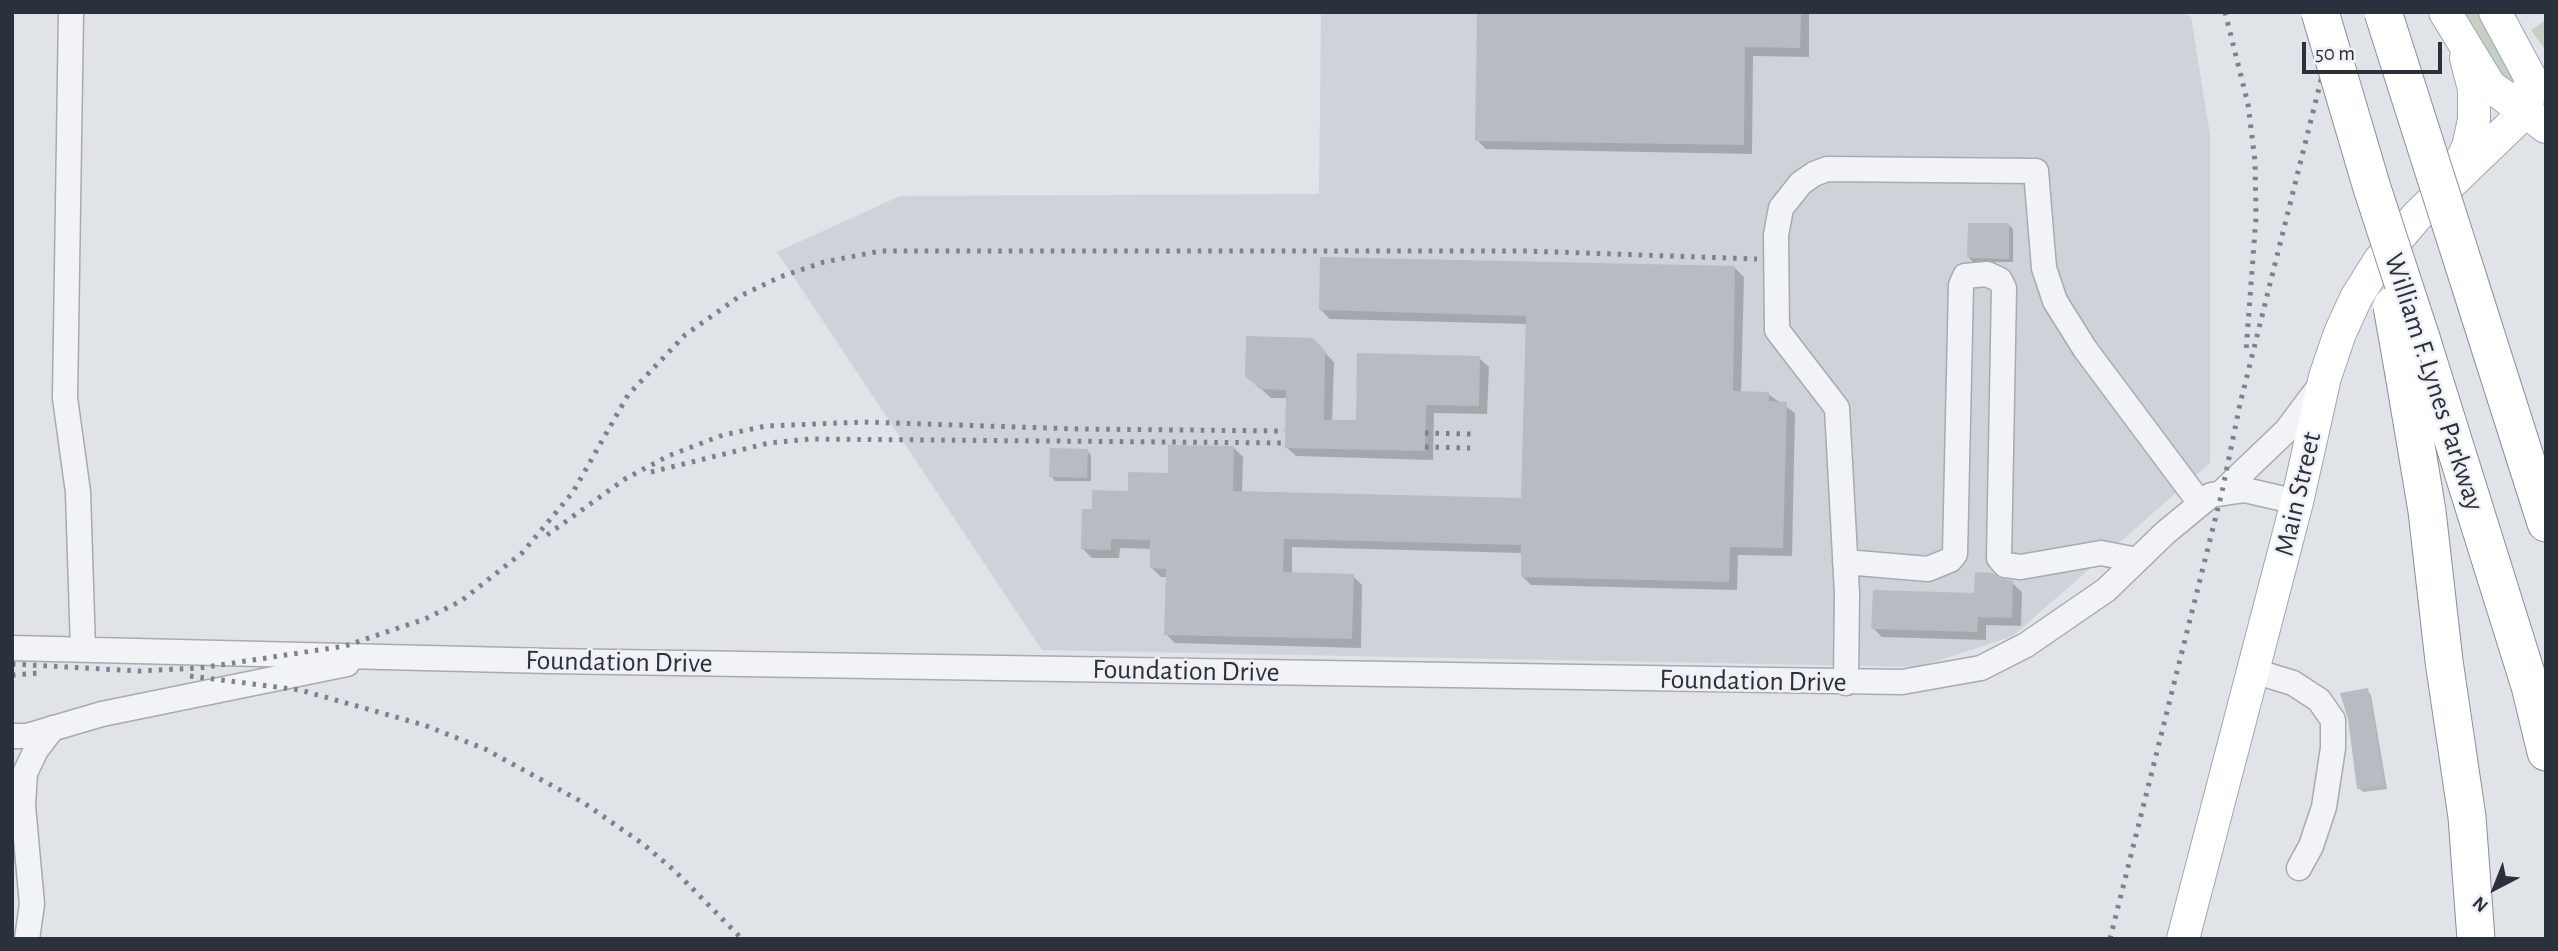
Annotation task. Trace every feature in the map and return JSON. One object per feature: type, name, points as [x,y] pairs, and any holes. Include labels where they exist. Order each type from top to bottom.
[{"type":"highway","name":"William F. Lynes Parkway","points":[[2320,12],[2372,188],[2530,686],[2546,752]]},
{"type":"highway","points":[[2383,12],[2546,523]]},
{"type":"highway","points":[[2372,188],[2427,510],[2444,660],[2467,817],[2476,939]]},
{"type":"main road","points":[[2445,12],[2490,86],[2536,119]]},
{"type":"main road","points":[[2495,12],[2530,76],[2536,119]]},
{"type":"main road","points":[[2450,183],[2468,147],[2474,120],[2474,89],[2464,47]]},
{"type":"main road","name":"Main Street","points":[[2183,939],[2297,502],[2325,377],[2345,321],[2379,261],[2450,183],[2536,119]]},
{"type":"street","points":[[71,12],[65,398],[78,492],[83,649]]},
{"type":"street","points":[[1846,683],[1845,562],[1837,408],[1777,330],[1776,236],[1782,208],[1801,183],[1827,169],[2036,172],[2044,268],[2055,301],[2085,349],[2211,497],[2245,490],[2297,502]]},
{"type":"street","points":[[1845,562],[1928,569],[1950,560],[1955,554],[1961,285],[1965,276],[1987,274],[2000,280],[2004,288],[1999,558],[2005,565],[2021,567],[2101,553],[2137,560]]},
{"type":"street","name":"Foundation Drive","points":[[12,648],[383,657],[1902,682],[1981,668],[2064,622],[2106,590],[2286,431],[2325,377]]},
{"type":"street","points":[[12,736],[102,714],[383,657]]},
{"type":"street","points":[[2254,671],[2293,683],[2319,700],[2333,720],[2333,748],[2324,807],[2311,846],[2298,868]]},
{"type":"street","points":[[27,939],[32,904],[23,806],[24,773],[36,750],[53,728]]},
{"type":"shaded area","points":[[1321,12],[2181,12],[2191,17],[2210,135],[2210,463],[2013,636],[1919,667],[1042,650],[777,252],[900,196],[1319,194]]},
{"type":"green space","points":[[2460,12],[2484,12],[2518,88],[2502,77]]},
{"type":"green space","points":[[2546,20],[2546,51],[2531,30]]},
{"type":"building","points":[[1477,12],[1801,12],[1800,48],[1745,47],[1744,145],[1475,141]]},
{"type":"building","points":[[1968,223],[2009,223],[2009,259],[1967,258]]},
{"type":"building","points":[[1320,257],[1735,266],[1733,391],[1769,392],[1769,401],[1787,402],[1783,548],[1730,547],[1729,582],[1521,577],[1521,545],[1284,539],[1283,572],[1354,574],[1352,639],[1164,635],[1166,569],[1150,568],[1150,540],[1111,539],[1111,550],[1081,549],[1082,509],[1092,509],[1092,490],[1128,491],[1128,472],[1168,473],[1168,445],[1234,446],[1233,491],[1521,498],[1526,316],[1319,310]]},
{"type":"building","points":[[1246,336],[1313,338],[1325,351],[1324,420],[1356,420],[1357,353],[1480,356],[1479,406],[1426,405],[1425,451],[1285,448],[1286,390],[1260,389],[1245,376]]},
{"type":"building","points":[[1050,448],[1088,449],[1087,478],[1049,477]]},
{"type":"building","points":[[1975,572],[1992,573],[2013,581],[2012,618],[1978,617],[1977,632],[1871,629],[1873,590],[1974,593]]},
{"type":"building","points":[[2368,688],[2384,785],[2357,789],[2348,719],[2340,693]]},
{"type":"railway","points":[[2225,12],[2248,104],[2255,161],[2256,217],[2246,352]]},
{"type":"railway","points":[[2110,939],[2338,12]]},
{"type":"railway","points":[[12,664],[139,671],[200,668],[345,646],[425,619],[461,601],[522,553],[573,492],[628,395],[685,335],[740,296],[780,277],[824,262],[881,251],[1526,251],[1757,259]]},
{"type":"railway","points":[[547,535],[625,479],[668,456],[723,435],[766,426],[864,422],[1079,429],[1285,431]]},
{"type":"railway","points":[[1425,433],[1471,434]]},
{"type":"railway","points":[[651,472],[769,443],[810,439],[1285,443]]},
{"type":"railway","points":[[1425,447],[1470,448]]},
{"type":"railway","points":[[12,675],[40,673]]},
{"type":"railway","points":[[190,676],[300,690],[424,725],[485,749],[584,803],[643,844],[675,871],[742,939]]}]
